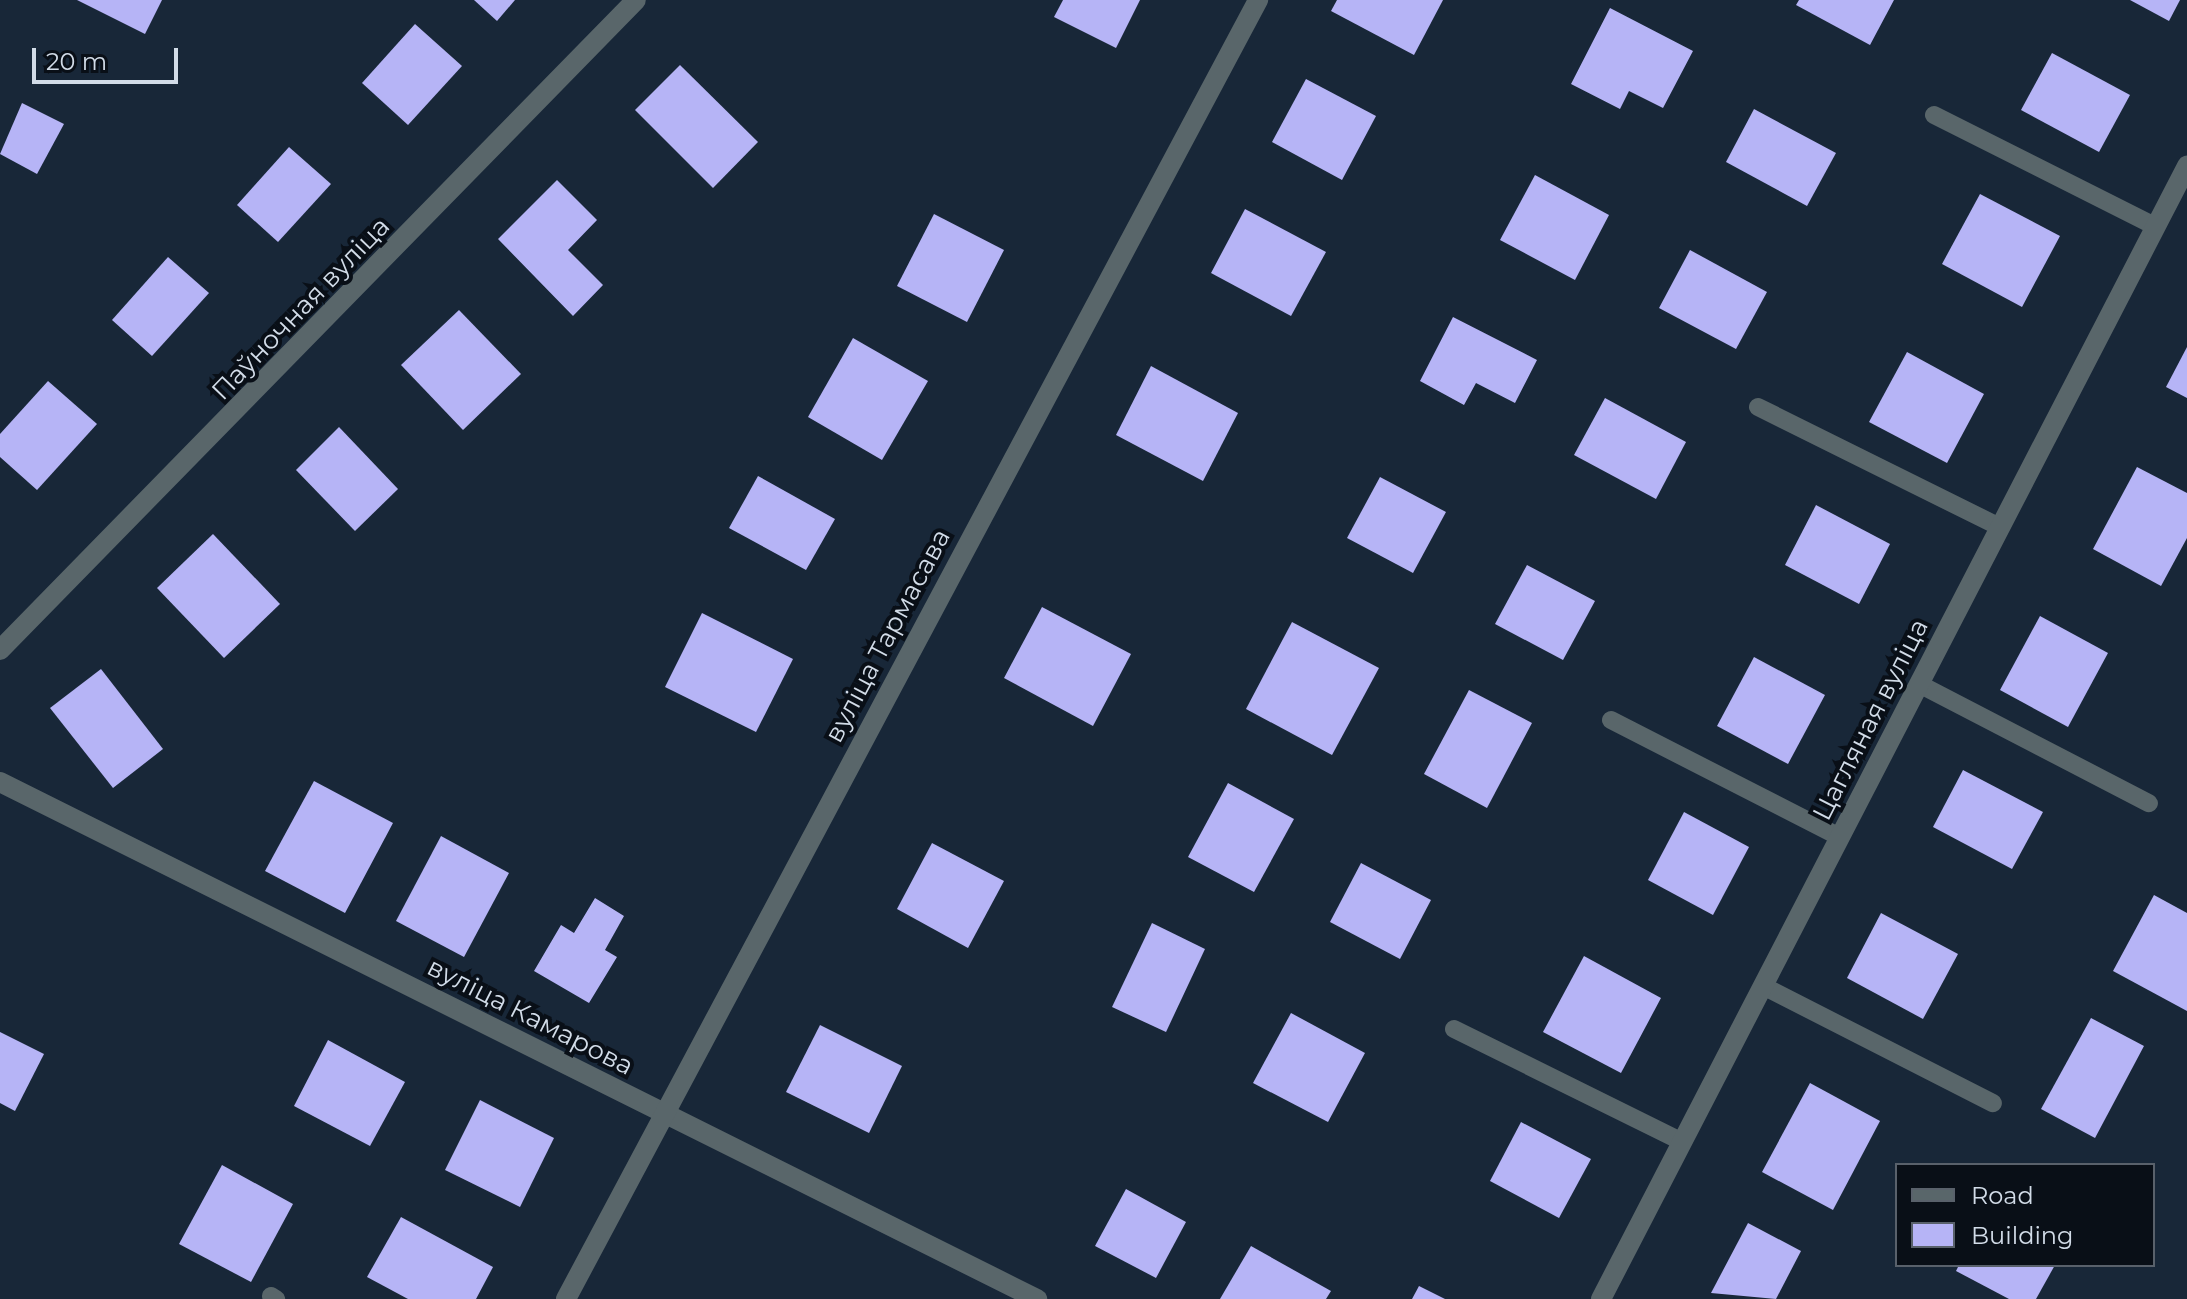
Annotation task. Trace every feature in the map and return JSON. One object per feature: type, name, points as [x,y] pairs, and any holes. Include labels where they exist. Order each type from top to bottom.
[{"type":"street","name":"Паўночная вуліца","points":[[0,650],[636,0]]},
{"type":"street","name":"вуліца Тармасава","points":[[566,1299],[662,1112],[1258,0]]},
{"type":"street","name":"Цагляная вуліца","points":[[1601,1299],[2187,166]]},
{"type":"street","name":"вуліца Камарова","points":[[0,782],[1037,1299]]},
{"type":"lane","points":[[1934,115],[2155,226]]},
{"type":"lane","points":[[1758,407],[2000,527]]},
{"type":"lane","points":[[1919,684],[2149,803]]},
{"type":"lane","points":[[1611,720],[1840,837]]},
{"type":"lane","points":[[1763,986],[1993,1103]]},
{"type":"lane","points":[[1454,1029],[1683,1142]]},
{"type":"building","points":[[77,0],[162,0],[145,34]]},
{"type":"building","points":[[474,0],[515,0],[497,21]]},
{"type":"building","points":[[1063,0],[1140,0],[1116,48],[1054,17]]},
{"type":"building","points":[[1337,0],[1443,0],[1414,55],[1331,11]]},
{"type":"building","points":[[1799,0],[1894,0],[1870,45],[1796,5]]},
{"type":"building","points":[[2130,0],[2180,0],[2169,21]]},
{"type":"building","points":[[1610,8],[1693,51],[1663,108],[1629,91],[1620,109],[1571,84]]},
{"type":"building","points":[[415,24],[462,66],[408,125],[362,83]]},
{"type":"building","points":[[2052,53],[2130,95],[2099,152],[2021,110]]},
{"type":"building","points":[[680,65],[758,142],[713,188],[635,110]]},
{"type":"building","points":[[1306,79],[1376,116],[1342,180],[1272,142]]},
{"type":"building","points":[[22,103],[64,124],[37,174],[0,154]]},
{"type":"building","points":[[1754,109],[1836,153],[1807,206],[1726,162]]},
{"type":"building","points":[[289,147],[331,184],[278,242],[237,205]]},
{"type":"building","points":[[1535,175],[1609,215],[1575,280],[1500,240]]},
{"type":"building","points":[[557,180],[597,220],[568,250],[603,285],[573,316],[498,239]]},
{"type":"building","points":[[1980,194],[2060,236],[2022,307],[1942,264]]},
{"type":"building","points":[[1245,209],[1326,252],[1291,316],[1211,273]]},
{"type":"building","points":[[934,214],[1004,250],[967,322],[897,286]]},
{"type":"building","points":[[1690,250],[1767,292],[1736,349],[1659,308]]},
{"type":"building","points":[[168,257],[209,293],[152,356],[112,320]]},
{"type":"building","points":[[459,310],[521,374],[463,430],[401,365]]},
{"type":"building","points":[[1453,317],[1537,360],[1515,403],[1476,383],[1464,405],[1420,381]]},
{"type":"building","points":[[853,338],[928,381],[882,460],[808,417]]},
{"type":"building","points":[[2187,347],[2187,398],[2166,387]]},
{"type":"building","points":[[1907,352],[1984,394],[1947,463],[1869,422]]},
{"type":"building","points":[[1151,366],[1238,413],[1203,481],[1116,435]]},
{"type":"building","points":[[48,381],[97,424],[37,490],[0,457],[0,434]]},
{"type":"building","points":[[1605,398],[1686,442],[1656,499],[1574,455]]},
{"type":"building","points":[[339,427],[398,489],[355,531],[296,470]]},
{"type":"building","points":[[2137,467],[2187,493],[2187,538],[2161,586],[2093,549]]},
{"type":"building","points":[[758,476],[835,519],[806,570],[729,528]]},
{"type":"building","points":[[1380,477],[1446,512],[1413,573],[1347,538]]},
{"type":"building","points":[[1816,505],[1890,544],[1859,604],[1785,565]]},
{"type":"building","points":[[213,534],[280,604],[224,658],[157,588]]},
{"type":"building","points":[[1527,565],[1595,601],[1563,660],[1495,624]]},
{"type":"building","points":[[1042,607],[1131,654],[1093,726],[1004,678]]},
{"type":"building","points":[[702,613],[793,659],[756,732],[665,687]]},
{"type":"building","points":[[2040,616],[2108,653],[2068,727],[2000,690]]},
{"type":"building","points":[[1292,622],[1379,668],[1332,755],[1246,709]]},
{"type":"building","points":[[1754,657],[1825,695],[1788,764],[1717,726]]},
{"type":"building","points":[[101,669],[163,749],[113,788],[50,708]]},
{"type":"building","points":[[1469,690],[1532,723],[1487,808],[1424,774]]},
{"type":"building","points":[[1963,770],[2043,812],[2012,869],[1933,827]]},
{"type":"building","points":[[314,781],[393,823],[345,913],[265,871]]},
{"type":"building","points":[[1228,783],[1294,819],[1254,892],[1188,857]]},
{"type":"building","points":[[1684,812],[1749,847],[1713,915],[1648,880]]},
{"type":"building","points":[[441,836],[509,873],[464,957],[396,921]]},
{"type":"building","points":[[932,843],[1004,881],[968,948],[897,909]]},
{"type":"building","points":[[1361,863],[1431,900],[1400,959],[1330,922]]},
{"type":"building","points":[[2154,895],[2187,913],[2187,1011],[2113,971]]},
{"type":"building","points":[[595,898],[624,916],[605,950],[617,957],[589,1003],[534,971],[561,925],[574,933]]},
{"type":"building","points":[[1881,913],[1958,954],[1923,1019],[1847,978]]},
{"type":"building","points":[[1152,923],[1205,949],[1166,1032],[1112,1007]]},
{"type":"building","points":[[1584,956],[1661,998],[1621,1073],[1543,1032]]},
{"type":"building","points":[[1291,1013],[1365,1053],[1328,1122],[1253,1083]]},
{"type":"building","points":[[2091,1018],[2144,1046],[2095,1138],[2041,1109]]},
{"type":"building","points":[[820,1025],[902,1066],[869,1133],[786,1092]]},
{"type":"building","points":[[0,1032],[44,1054],[15,1111],[0,1103]]},
{"type":"building","points":[[328,1040],[405,1082],[370,1146],[294,1106]]},
{"type":"building","points":[[1810,1083],[1880,1121],[1833,1210],[1762,1172]]},
{"type":"building","points":[[480,1100],[554,1138],[520,1207],[445,1170]]},
{"type":"building","points":[[1521,1122],[1591,1159],[1559,1218],[1490,1181]]},
{"type":"building","points":[[222,1165],[293,1204],[251,1282],[179,1244]]},
{"type":"building","points":[[1126,1189],[1186,1222],[1156,1278],[1095,1246]]},
{"type":"building","points":[[401,1217],[493,1267],[476,1299],[408,1299],[367,1277]]},
{"type":"building","points":[[1748,1223],[1801,1251],[1776,1299],[1711,1293]]},
{"type":"building","points":[[1251,1246],[1331,1291],[1326,1299],[1220,1299]]},
{"type":"building","points":[[1958,1267],[2054,1267],[2036,1299],[2009,1299],[1956,1271]]},
{"type":"building","points":[[1419,1286],[1445,1299],[1412,1299]]}]
